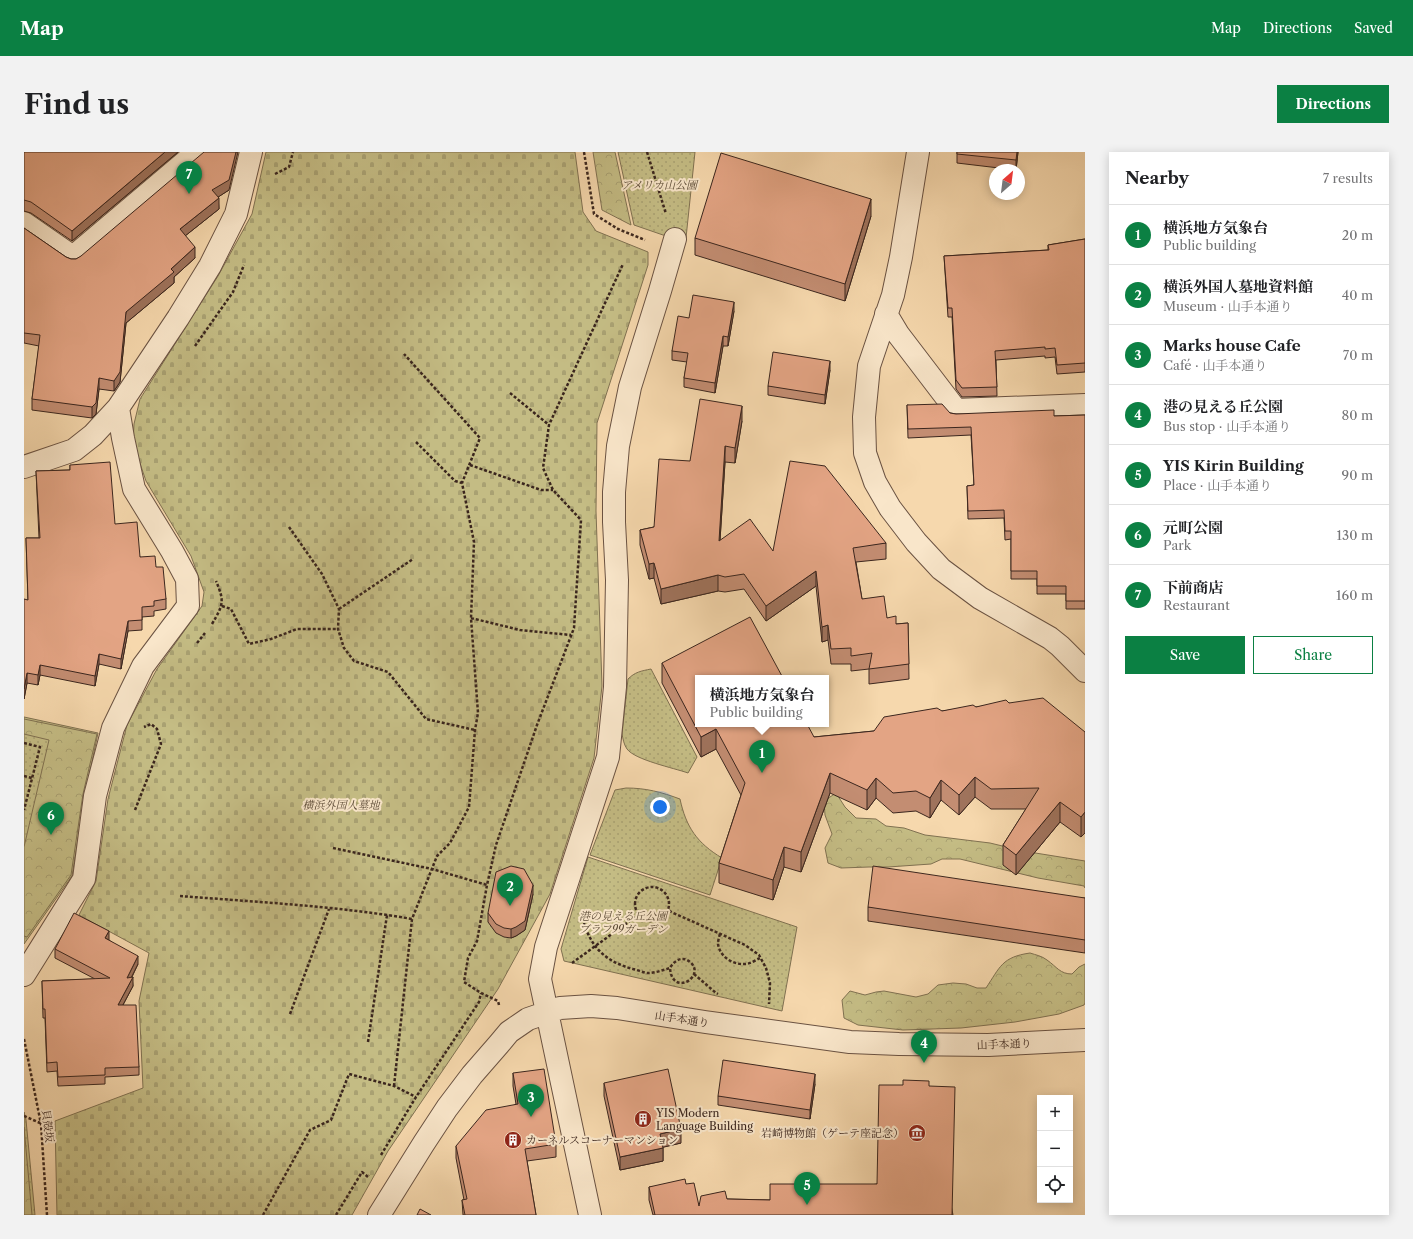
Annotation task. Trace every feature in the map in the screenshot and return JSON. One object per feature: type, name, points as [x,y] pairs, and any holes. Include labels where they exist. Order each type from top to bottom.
[{"type":"street","points":[[24,223],[73,257],[198,152]]},
{"type":"street","points":[[24,466],[74,450],[92,435],[118,408],[178,318],[210,266],[236,214],[251,152]]},
{"type":"street","points":[[918,152],[902,257],[893,294],[869,366],[864,417],[865,453],[875,482],[890,508],[916,542],[941,568],[980,598],[1050,638],[1085,671]]},
{"type":"street","points":[[590,1215],[540,980],[546,947],[608,757],[615,687],[617,580],[614,499],[618,446],[630,387],[673,245]]},
{"type":"street","points":[[886,314],[898,334],[956,410],[1085,405]]},
{"type":"street","points":[[24,975],[84,879],[95,796],[113,728],[143,666],[188,606],[187,579],[172,551],[134,489],[118,408]]},
{"type":"street","name":"山手本通り","points":[[380,1215],[447,1108],[472,1075],[509,1032],[528,1020],[560,1008],[591,1006],[857,1042],[988,1045],[1085,1040]]},
{"type":"path","points":[[271,176],[289,167],[293,152]]},
{"type":"path","points":[[584,152],[594,214],[618,229],[673,245]]},
{"type":"path","points":[[647,152],[673,245]]},
{"type":"path","points":[[499,1012],[498,1001],[481,993],[464,982],[468,958],[477,941],[486,885],[496,845],[537,725],[574,628],[581,520],[553,490],[543,468],[549,426],[623,264]]},
{"type":"path","points":[[192,351],[232,292],[244,265]]},
{"type":"path","points":[[394,1086],[412,919],[437,856],[450,843],[469,807],[475,730],[478,713],[471,618],[474,542],[462,483],[480,438],[404,354]]},
{"type":"path","points":[[510,393],[549,426]]},
{"type":"path","points":[[416,442],[455,481],[462,483]]},
{"type":"path","points":[[470,465],[542,490],[553,490]]},
{"type":"path","points":[[289,527],[322,574],[339,609],[338,629],[344,648],[354,661],[388,672],[426,719],[475,730]]},
{"type":"path","points":[[339,609],[414,559]]},
{"type":"path","points":[[195,646],[212,623],[222,606],[222,595],[216,581]]},
{"type":"path","points":[[222,606],[231,609],[249,644],[271,639],[297,629],[338,629]]},
{"type":"path","points":[[471,618],[520,630],[571,635]]},
{"type":"path","points":[[135,810],[161,744],[157,729],[151,724],[141,729]]},
{"type":"path","points":[[24,743],[40,747],[24,810]]},
{"type":"path","points":[[24,776],[32,778]]},
{"type":"path","points":[[333,848],[432,869],[486,885]]},
{"type":"path","points":[[655,886],[662,889],[668,895],[670,903],[669,911],[663,918],[654,922],[646,920],[638,915],[635,907],[635,899],[643,889],[655,886]]},
{"type":"path","points":[[180,896],[328,909],[412,919]]},
{"type":"path","points":[[290,1014],[328,909]]},
{"type":"path","points":[[669,911],[745,945],[760,958],[766,968],[770,984],[768,1005]]},
{"type":"path","points":[[368,1042],[387,915]]},
{"type":"path","points":[[567,967],[638,915]]},
{"type":"path","points":[[720,934],[718,944],[723,954],[729,960],[736,963],[746,964],[760,958]]},
{"type":"path","points":[[595,946],[608,958],[622,966],[648,973],[670,968]]},
{"type":"path","points":[[681,959],[689,960],[694,967],[694,974],[690,981],[683,984],[675,982],[670,976],[670,968],[674,961],[681,959]]},
{"type":"path","points":[[694,974],[716,993],[724,995]]},
{"type":"path","points":[[380,1157],[416,1098],[479,1002],[481,993]]},
{"type":"path","name":"貝殻坂","points":[[24,1039],[41,1124],[47,1215]]},
{"type":"path","points":[[263,1215],[310,1130],[331,1120],[349,1074],[394,1086],[416,1098]]},
{"type":"path","points":[[24,1116],[41,1124]]},
{"type":"path","points":[[336,1215],[362,1172],[368,1177],[372,1170]]},
{"type":"green space","name":"横浜外国人墓地","points":[[266,152],[575,152],[583,212],[596,231],[648,252],[648,265],[597,423],[596,511],[602,686],[594,758],[550,894],[498,989],[388,1151],[352,1215],[57,1215],[55,1121],[143,1088],[139,1001],[149,953],[79,915],[96,881],[108,799],[127,725],[157,669],[202,606],[204,592],[191,556],[146,481],[133,443],[134,424],[140,399],[218,276],[252,214]]},
{"type":"green space","points":[[593,152],[615,152],[631,225],[602,210]]},
{"type":"green space","name":"アメリカ山公園","points":[[618,152],[695,152],[686,238],[663,235],[634,225]]},
{"type":"green space","points":[[651,669],[697,757],[688,773],[638,757],[631,753],[624,744],[622,734],[628,679],[638,672]]},
{"type":"green space","points":[[24,717],[98,733],[85,795],[72,876],[24,944]]},
{"type":"green space","points":[[24,719],[97,734],[83,794],[71,875],[27,937],[24,936],[24,847],[49,740],[24,734]]},
{"type":"green space","points":[[626,788],[653,791],[680,799],[689,826],[699,840],[722,858],[710,895],[590,855],[615,790]]},
{"type":"green space","points":[[836,793],[845,807],[856,818],[876,819],[886,826],[904,828],[925,835],[990,843],[1023,851],[1085,861],[1085,888],[1084,886],[1038,878],[960,859],[942,859],[931,864],[841,868],[828,863],[825,848],[832,834],[825,815],[824,801]]},
{"type":"green space","name":"港の見える丘公園 ブラフ99ガーデン","points":[[588,857],[797,927],[782,1011],[564,961],[561,949]]},
{"type":"green space","points":[[1030,953],[1043,958],[1064,973],[1068,974],[1072,974],[1079,967],[1085,964],[1084,1005],[1059,1014],[1015,1022],[961,1028],[903,1030],[858,1025],[844,1018],[842,1000],[850,991],[865,995],[884,991],[916,997],[928,994],[938,985],[953,983],[966,984],[977,988],[986,988],[1007,960]]},
{"type":"green space","points":[[24,1112],[26,1120],[35,1215],[24,1215]]},
{"type":"green space","points":[[24,1127],[32,1215],[24,1215]]},
{"type":"building","points":[[24,152],[165,152],[72,231],[31,202],[24,200]]},
{"type":"building","points":[[204,152],[236,152],[229,180],[212,190],[219,198],[180,229],[195,247],[171,269],[174,272],[126,312],[120,372],[114,381],[99,378],[96,403],[92,407],[32,399],[40,335],[24,333],[24,228],[66,257],[76,259]]},
{"type":"building","points":[[957,152],[1017,152],[1016,160],[957,154]]},
{"type":"building","points":[[721,153],[871,199],[845,284],[695,238]]},
{"type":"building","points":[[1085,239],[1085,363],[1057,365],[1055,348],[1045,349],[1045,347],[995,351],[997,387],[962,388],[956,380],[952,308],[948,308],[944,256],[1049,250],[1048,245]]},
{"type":"building","points":[[693,295],[734,302],[728,337],[723,336],[715,383],[684,378],[688,353],[672,351],[678,316],[689,318]]},
{"type":"building","points":[[773,352],[830,361],[825,395],[768,386]]},
{"type":"building","points":[[700,399],[742,406],[735,448],[725,446],[719,541],[750,519],[773,551],[790,461],[825,466],[886,543],[853,548],[862,599],[884,596],[887,618],[896,616],[896,624],[908,623],[909,664],[869,669],[872,653],[851,656],[851,648],[831,649],[828,625],[822,627],[816,571],[766,606],[744,574],[725,577],[718,575],[661,589],[654,563],[649,564],[640,530],[654,527],[659,459],[690,461]]},
{"type":"building","points":[[942,404],[950,413],[956,414],[1054,410],[1054,416],[1085,415],[1085,601],[1066,601],[1066,586],[1037,586],[1037,571],[1011,571],[1011,531],[1005,531],[1004,510],[968,511],[967,486],[974,485],[971,427],[908,429],[907,405]]},
{"type":"building","points":[[110,462],[115,524],[137,522],[140,557],[155,556],[156,567],[163,567],[166,599],[154,601],[154,606],[142,607],[142,620],[128,621],[121,659],[99,654],[95,676],[40,665],[38,675],[27,673],[24,689],[24,599],[28,600],[26,538],[40,538],[36,471],[70,470],[70,465]]},
{"type":"building","points":[[750,617],[781,675],[695,675],[695,726],[662,663]]},
{"type":"building","points":[[1043,698],[1085,732],[1085,812],[1081,817],[1060,802],[1016,855],[1003,845],[1039,788],[991,789],[975,777],[959,795],[941,780],[930,798],[916,791],[893,793],[876,778],[867,790],[830,773],[801,852],[784,847],[773,880],[719,863],[745,783],[716,729],[701,737],[696,727],[809,727],[814,737],[874,731],[884,717],[937,708],[942,711],[973,705],[976,707],[1006,700],[1009,703]]},
{"type":"building","points":[[511,866],[524,869],[533,885],[525,921],[511,929],[504,928],[496,924],[488,913],[496,872]]},
{"type":"building","points":[[873,866],[1085,898],[1085,940],[868,907]]},
{"type":"building","points":[[74,913],[109,931],[105,938],[138,956],[127,978],[133,977],[118,1005],[136,1005],[139,1067],[105,1068],[105,1075],[58,1077],[57,1062],[47,1063],[45,1009],[43,1009],[42,981],[110,978],[55,949]]},
{"type":"building","points":[[723,1060],[815,1074],[810,1110],[718,1096]]},
{"type":"building","points":[[544,1069],[556,1144],[525,1149],[536,1215],[465,1215],[462,1200],[467,1199],[456,1146],[486,1110],[518,1104],[513,1073]]},
{"type":"building","name":"YIS Modern Language Building","points":[[668,1069],[681,1129],[660,1134],[663,1148],[620,1157],[604,1083]]},
{"type":"building","points":[[903,1080],[929,1081],[929,1086],[955,1087],[952,1215],[655,1215],[649,1187],[685,1179],[686,1184],[694,1183],[699,1206],[701,1196],[725,1191],[727,1199],[770,1200],[770,1184],[877,1184],[879,1085],[903,1085]]},
{"type":"building","points":[[420,1209],[431,1215],[417,1215]]},
{"type":"place","name":"下前商店","points":[[189,194]]},
{"type":"place","name":"横浜地方気象台","points":[[762,773]]},
{"type":"place","name":"元町公園","points":[[51,835]]},
{"type":"place","name":"横浜外国人墓地資料館","points":[[510,906]]},
{"type":"place","name":"港の見える丘公園","points":[[924,1063]]},
{"type":"place","name":"Marks house Cafe","points":[[531,1117]]},
{"type":"place","name":"YIS Modern Language Building","points":[[643,1119]]},
{"type":"place","name":"岩崎博物館（ゲーテ座記念）","points":[[917,1133]]},
{"type":"place","name":"カーネルスコーナーマンション","points":[[513,1140]]},
{"type":"place","name":"YIS Kirin Building","points":[[807,1205]]}]
